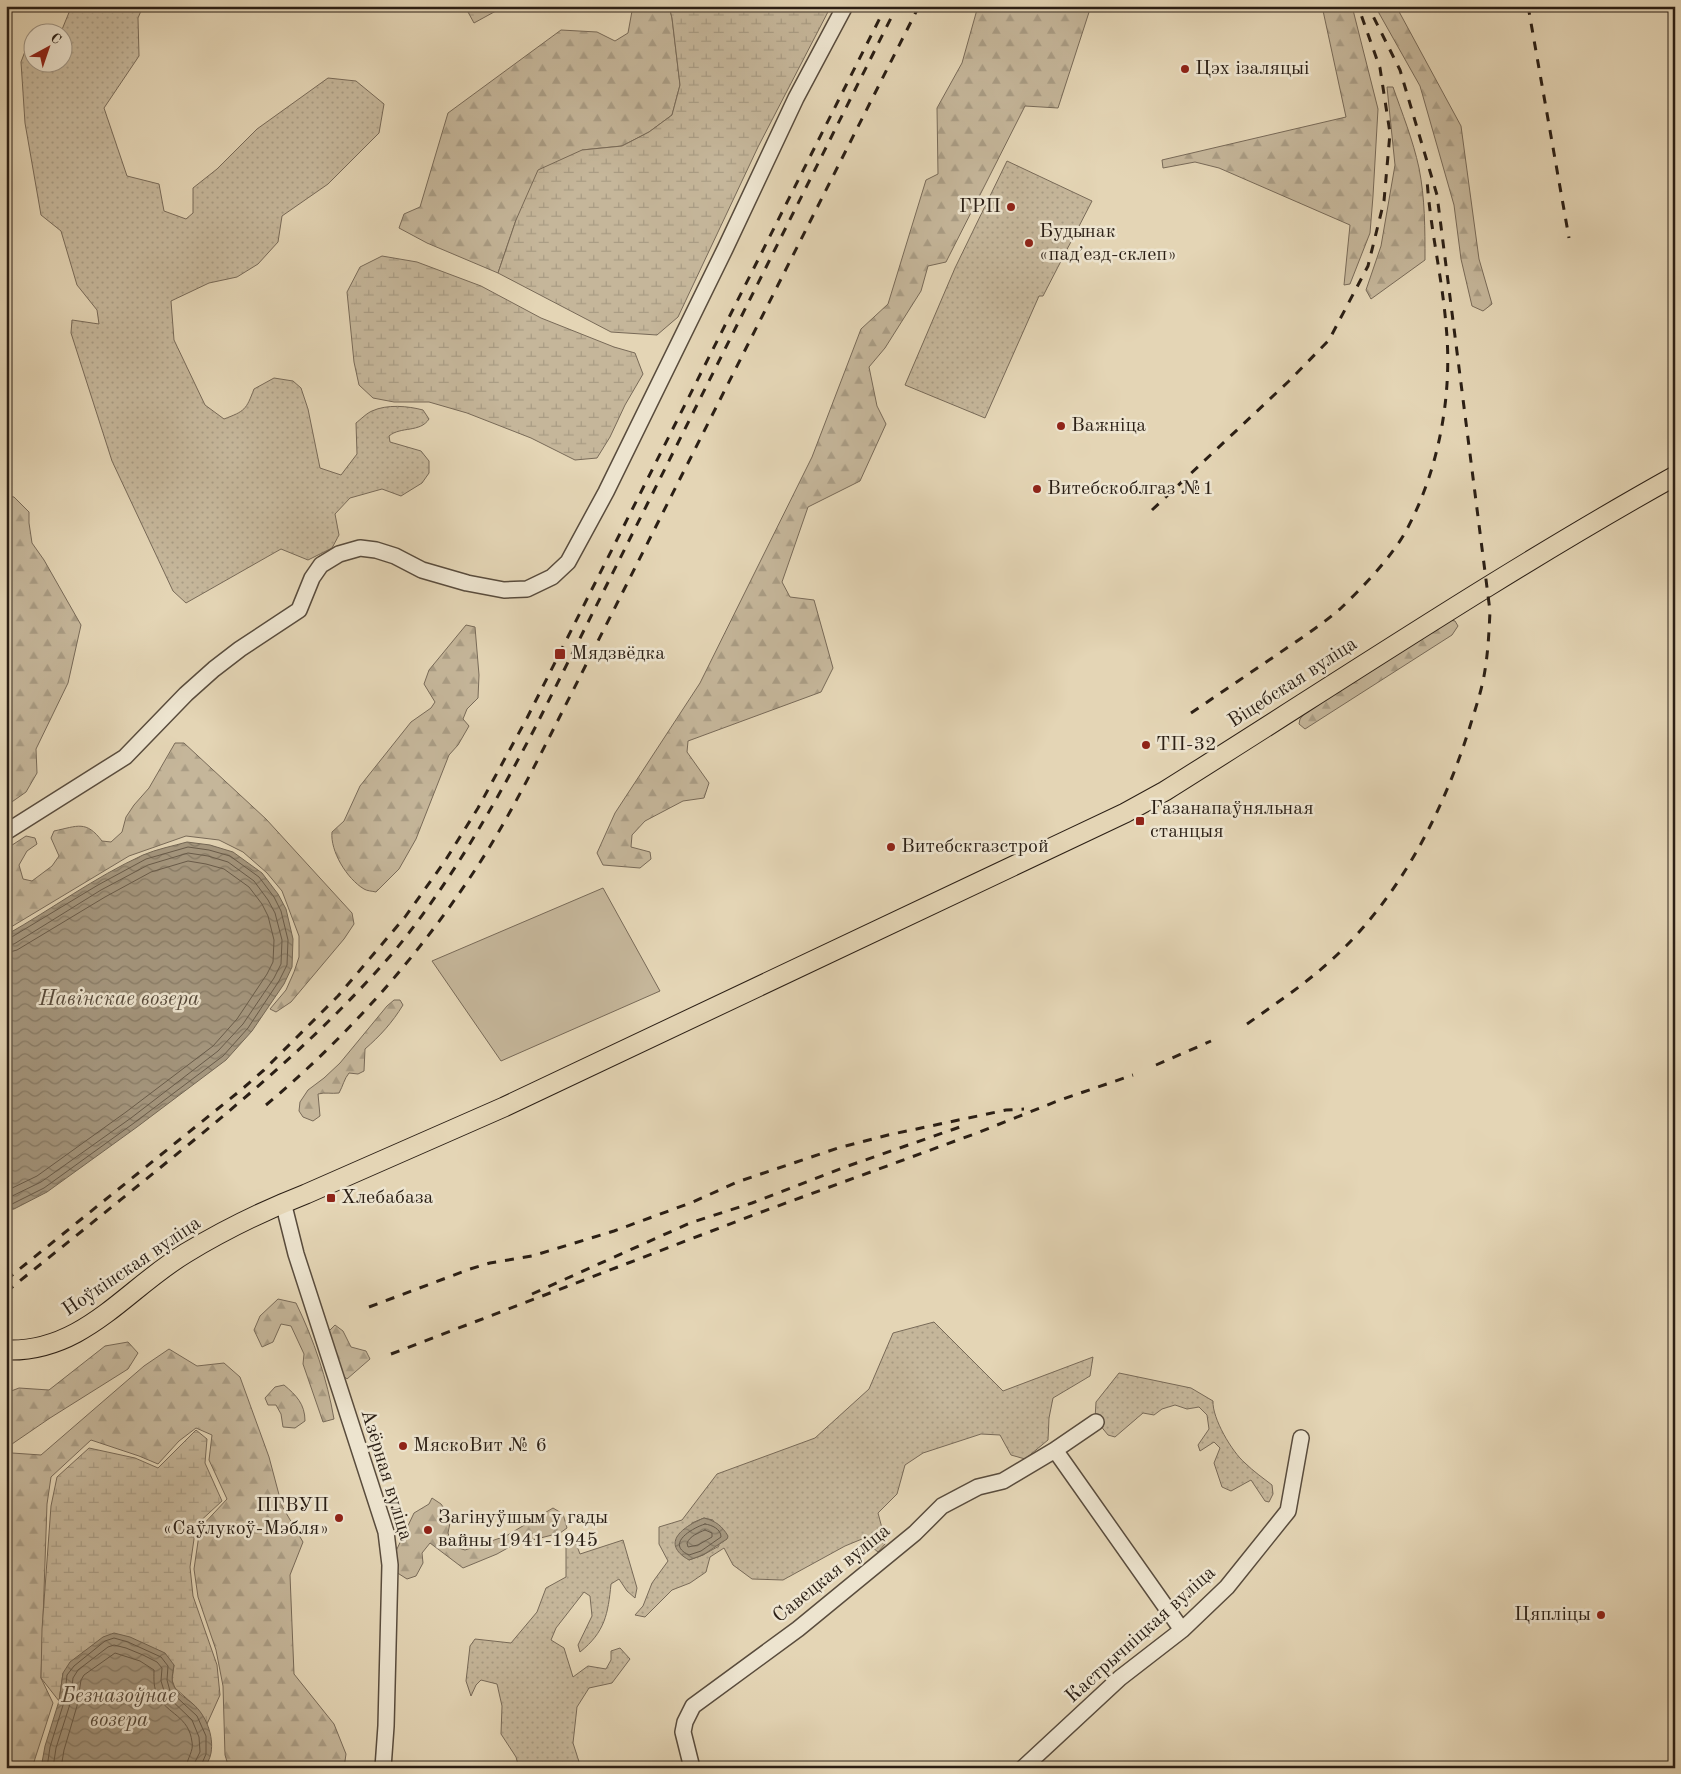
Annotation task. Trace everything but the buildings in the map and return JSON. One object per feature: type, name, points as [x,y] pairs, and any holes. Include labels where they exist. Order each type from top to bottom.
[{"type":"main road","name":"Віцебская вуліца","points":[[306,1194],[504,1107],[1125,813],[1165,790],[1600,517],[1675,476]]},
{"type":"main road","name":"Ноўкінская вуліца","points":[[6,1350],[25,1351],[44,1347],[74,1335],[111,1311],[185,1253],[283,1202],[306,1194]]},
{"type":"street","points":[[6,832],[125,757],[186,694],[214,669],[240,649],[299,610],[312,578],[321,565],[339,554],[360,548],[376,550],[395,556],[422,570],[467,583],[504,590],[526,589],[552,577],[568,562],[610,483],[725,249],[796,98],[845,6]]},
{"type":"street","name":"Азёрная вуліца","points":[[283,1202],[296,1254],[386,1532],[390,1565],[386,1726],[383,1768]]},
{"type":"street","name":"Савецкая вуліца","points":[[692,1768],[683,1732],[693,1706],[798,1630],[915,1533],[942,1506],[978,1487],[1003,1481],[1055,1450],[1096,1422]]},
{"type":"street","name":"Кастрычніцкая вуліца","points":[[1023,1768],[1120,1678],[1182,1630],[1227,1587],[1288,1511],[1301,1438]]},
{"type":"street","points":[[1055,1450],[1182,1630]]},
{"type":"green space","points":[[69,6],[143,6],[138,18],[139,56],[104,108],[127,176],[159,184],[164,211],[186,219],[193,213],[193,188],[217,169],[257,129],[328,78],[356,81],[384,104],[379,133],[328,184],[282,216],[278,242],[258,264],[237,277],[209,283],[171,301],[174,340],[205,405],[224,419],[241,412],[247,406],[254,389],[274,378],[293,381],[301,388],[308,409],[320,468],[341,475],[357,454],[356,423],[364,416],[378,409],[391,407],[411,407],[423,410],[429,419],[425,423],[416,428],[399,431],[389,436],[390,442],[421,451],[429,461],[429,473],[422,483],[401,496],[382,489],[350,498],[335,514],[339,535],[332,548],[308,560],[281,549],[186,603],[173,591],[112,461],[71,333],[72,320],[99,324],[97,310],[77,285],[61,231],[41,215],[25,123],[21,62],[22,59],[22,72],[72,72],[72,22],[65,22],[70,10]]},
{"type":"green space","points":[[471,6],[505,6],[474,23],[468,12]]},
{"type":"green space","points":[[628,6],[669,6],[680,85],[672,115],[649,132],[622,146],[582,150],[516,220],[498,273],[427,243],[399,228],[404,214],[420,207],[448,113],[561,30],[597,32],[615,41],[628,33],[632,11]]},
{"type":"green space","points":[[669,6],[831,6],[758,147],[678,317],[657,335],[611,332],[498,273],[516,220],[538,170],[582,150],[622,146],[649,132],[672,115],[680,85]]},
{"type":"green space","points":[[978,6],[1091,6],[1058,108],[1025,106],[946,262],[928,266],[921,291],[885,348],[869,367],[877,406],[886,424],[860,481],[808,507],[782,582],[790,597],[814,600],[833,668],[821,692],[688,741],[687,752],[709,783],[704,798],[683,801],[645,821],[632,835],[631,847],[650,852],[651,859],[640,868],[603,865],[597,853],[615,813],[700,683],[812,457],[861,329],[888,304],[926,180],[938,174],[937,108],[962,63]]},
{"type":"green space","points":[[1322,6],[1352,6],[1378,109],[1370,233],[1350,284],[1344,285],[1350,225],[1219,168],[1195,162],[1163,168],[1162,160],[1346,117]]},
{"type":"green space","points":[[1375,6],[1396,6],[1461,126],[1479,259],[1492,304],[1483,311],[1472,306],[1461,259],[1454,205],[1420,86]]},
{"type":"green space","points":[[1387,87],[1393,87],[1411,137],[1419,168],[1424,202],[1425,260],[1371,299],[1366,290],[1381,246],[1395,165]]},
{"type":"green space","points":[[1007,161],[1092,201],[1043,296],[1039,296],[985,418],[905,385],[955,268]]},
{"type":"green space","points":[[382,256],[417,262],[481,286],[541,318],[614,347],[635,353],[643,374],[597,458],[575,460],[531,438],[467,413],[429,402],[394,402],[373,398],[359,385],[354,362],[347,292],[360,267]]},
{"type":"green space","points":[[6,496],[14,497],[29,512],[32,543],[44,560],[81,625],[68,683],[36,749],[37,773],[26,792],[6,806]]},
{"type":"green space","points":[[1448,619],[1455,621],[1458,626],[1452,635],[1305,729],[1299,724],[1300,719],[1309,708]]},
{"type":"green space","points":[[466,625],[475,627],[479,675],[478,698],[467,709],[463,719],[469,726],[458,745],[449,755],[416,839],[399,869],[376,892],[365,890],[352,879],[341,864],[334,848],[332,832],[344,821],[360,786],[411,722],[431,708],[435,702],[424,684],[429,670]]},
{"type":"green space","points":[[175,743],[184,743],[266,819],[352,913],[354,924],[344,939],[291,1002],[276,1012],[270,1009],[286,990],[294,972],[299,957],[299,936],[282,891],[267,873],[243,852],[219,840],[186,836],[129,856],[6,930],[6,849],[26,836],[35,838],[37,844],[27,851],[19,865],[23,879],[32,881],[52,866],[59,856],[51,838],[54,831],[81,826],[91,830],[102,841],[111,842],[122,832],[126,817],[149,788]]},
{"type":"green space","points":[[603,888],[660,991],[501,1061],[432,961]]},
{"type":"green space","points":[[394,1000],[400,1000],[403,1005],[386,1029],[365,1049],[364,1071],[358,1074],[349,1073],[339,1093],[318,1094],[320,1116],[313,1121],[303,1117],[299,1111],[300,1102],[308,1090],[340,1063]]},
{"type":"green space","points":[[278,1299],[296,1303],[309,1331],[319,1360],[328,1389],[334,1419],[323,1422],[303,1364],[304,1354],[291,1326],[281,1324],[273,1342],[262,1347],[254,1330],[260,1316]]},
{"type":"green space","points":[[934,1322],[1003,1391],[1093,1357],[1090,1376],[1053,1398],[1049,1418],[1048,1440],[1025,1459],[1011,1455],[1000,1435],[981,1434],[923,1453],[905,1465],[897,1494],[878,1513],[886,1543],[878,1552],[862,1539],[845,1546],[783,1580],[752,1579],[733,1565],[724,1548],[710,1557],[706,1572],[690,1583],[672,1590],[645,1617],[635,1615],[643,1606],[652,1583],[668,1561],[659,1544],[659,1527],[682,1520],[717,1474],[815,1438],[869,1389],[893,1333]],"holes":[[[704,1518],[713,1520],[719,1546],[689,1560],[692,1523]]]},
{"type":"green space","points":[[335,1325],[343,1331],[351,1347],[366,1351],[370,1359],[347,1379],[341,1374],[327,1333]]},
{"type":"green space","points":[[128,1342],[138,1353],[128,1369],[12,1444],[12,1453],[41,1455],[144,1366],[169,1349],[197,1366],[224,1363],[240,1377],[269,1457],[282,1506],[303,1542],[290,1575],[294,1674],[334,1724],[346,1754],[344,1768],[229,1768],[225,1755],[223,1686],[216,1650],[198,1597],[194,1569],[200,1528],[227,1499],[209,1460],[212,1435],[196,1428],[179,1441],[158,1464],[91,1440],[51,1477],[47,1504],[41,1678],[53,1703],[32,1768],[6,1768],[6,1741],[9,1734],[6,1730],[6,1393],[19,1388],[49,1390],[105,1346]]},
{"type":"green space","points":[[1119,1373],[1191,1388],[1213,1401],[1219,1425],[1234,1451],[1248,1466],[1272,1485],[1273,1494],[1269,1502],[1265,1501],[1251,1480],[1231,1491],[1222,1487],[1214,1463],[1220,1448],[1214,1442],[1200,1451],[1198,1445],[1209,1429],[1207,1415],[1199,1407],[1187,1409],[1175,1405],[1162,1409],[1154,1415],[1143,1413],[1115,1437],[1108,1435],[1095,1419],[1096,1402]]},
{"type":"green space","points":[[284,1385],[296,1396],[302,1405],[305,1415],[305,1421],[295,1428],[283,1427],[281,1414],[276,1405],[268,1405],[265,1398],[275,1387]]},
{"type":"green space","points":[[196,1430],[207,1439],[205,1463],[222,1501],[196,1525],[190,1567],[193,1596],[217,1665],[220,1695],[207,1724],[194,1705],[175,1688],[172,1680],[174,1665],[63,1673],[59,1701],[41,1678],[42,1629],[51,1506],[57,1477],[89,1448],[135,1458],[158,1468]]},
{"type":"green space","points":[[432,1498],[441,1504],[451,1518],[448,1533],[452,1546],[465,1550],[506,1536],[553,1508],[563,1514],[567,1528],[560,1533],[513,1545],[463,1568],[430,1543],[422,1553],[423,1563],[416,1576],[407,1579],[396,1572],[396,1551],[414,1513],[429,1504]]},
{"type":"green space","points":[[573,1536],[580,1554],[623,1540],[637,1588],[635,1598],[627,1591],[619,1579],[611,1584],[604,1622],[595,1637],[580,1652],[578,1645],[592,1616],[590,1596],[584,1592],[556,1628],[551,1640],[564,1648],[573,1677],[588,1666],[606,1669],[611,1660],[611,1651],[620,1648],[630,1659],[612,1683],[589,1688],[577,1707],[573,1743],[581,1768],[519,1768],[516,1757],[501,1734],[502,1706],[497,1684],[481,1680],[476,1685],[471,1696],[466,1681],[470,1646],[475,1639],[511,1643],[537,1612],[546,1588],[566,1577],[566,1539]]},
{"type":"water","name":"Навінскае возера","points":[[187,842],[210,845],[233,852],[262,873],[278,894],[286,909],[293,939],[292,967],[284,984],[252,1031],[226,1060],[47,1192],[14,1209],[6,1210],[6,935],[125,864],[159,849]]},
{"type":"water","points":[[704,1518],[715,1522],[721,1527],[728,1536],[727,1539],[703,1555],[689,1560],[680,1554],[675,1541],[683,1530]]},
{"type":"water","name":"Безназоўнае возера","points":[[114,1633],[130,1637],[165,1653],[174,1665],[173,1686],[198,1709],[208,1726],[212,1746],[205,1768],[41,1768],[45,1746],[59,1701],[63,1673],[70,1662],[103,1637]]},
{"type":"railway","points":[[6,1280],[264,1070],[338,996],[405,917],[445,861],[478,808],[527,718],[886,6]]},
{"type":"railway","points":[[6,1292],[201,1134],[286,1061],[367,982],[392,954],[433,900],[488,813],[537,724],[897,6]]},
{"type":"railway","points":[[266,1105],[296,1079],[353,1023],[406,964],[454,900],[497,834],[552,732],[919,6]]},
{"type":"railway","points":[[1152,510],[1289,381],[1329,340],[1368,266],[1384,201],[1390,133],[1380,68],[1358,6]]},
{"type":"railway","points":[[1247,1024],[1335,957],[1368,922],[1405,870],[1436,814],[1461,754],[1483,682],[1489,635],[1490,611],[1437,195],[1400,70],[1368,6]]},
{"type":"railway","points":[[1528,6],[1569,238]]},
{"type":"railway","points":[[1191,713],[1340,609],[1367,582],[1392,552],[1406,531],[1417,507],[1427,483],[1441,431],[1445,404],[1448,351],[1427,179]]},
{"type":"railway","points":[[1156,1065],[1211,1041]]},
{"type":"railway","points":[[391,1354],[756,1214],[977,1133],[1060,1100],[1133,1075]]},
{"type":"railway","points":[[369,1307],[470,1269],[490,1263],[532,1256],[614,1231],[693,1202],[737,1182],[838,1148],[888,1135],[1006,1110],[1024,1109]]},
{"type":"railway","points":[[532,1294],[690,1223],[752,1203],[845,1167],[960,1127]]},
{"type":"place","name":"Цэх ізаляцыі","points":[[1185,69]]},
{"type":"place","name":"ГРП","points":[[1011,207]]},
{"type":"place","name":"Будынак «падʼезд-склеп»","points":[[1029,243]]},
{"type":"place","name":"Важніца","points":[[1061,426]]},
{"type":"place","name":"Витебскоблгаз №1","points":[[1037,489]]},
{"type":"place","name":"Мядзвёдка","points":[[560,654]]},
{"type":"place","name":"ТП-32","points":[[1146,745]]},
{"type":"place","name":"Газанапаўняльная станцыя","points":[[1140,821]]},
{"type":"place","name":"Витебскгазстрой","points":[[891,847]]},
{"type":"place","name":"Хлебабаза","points":[[331,1198]]},
{"type":"place","name":"МяскоВит № 6","points":[[403,1446]]},
{"type":"place","name":"ПГВУП «Саўлукоў-Мэбля»","points":[[339,1518]]},
{"type":"place","name":"Загінуўшым у гады вайны 1941-1945","points":[[428,1530]]},
{"type":"place","name":"Цяпліцы","points":[[1601,1615]]}]
